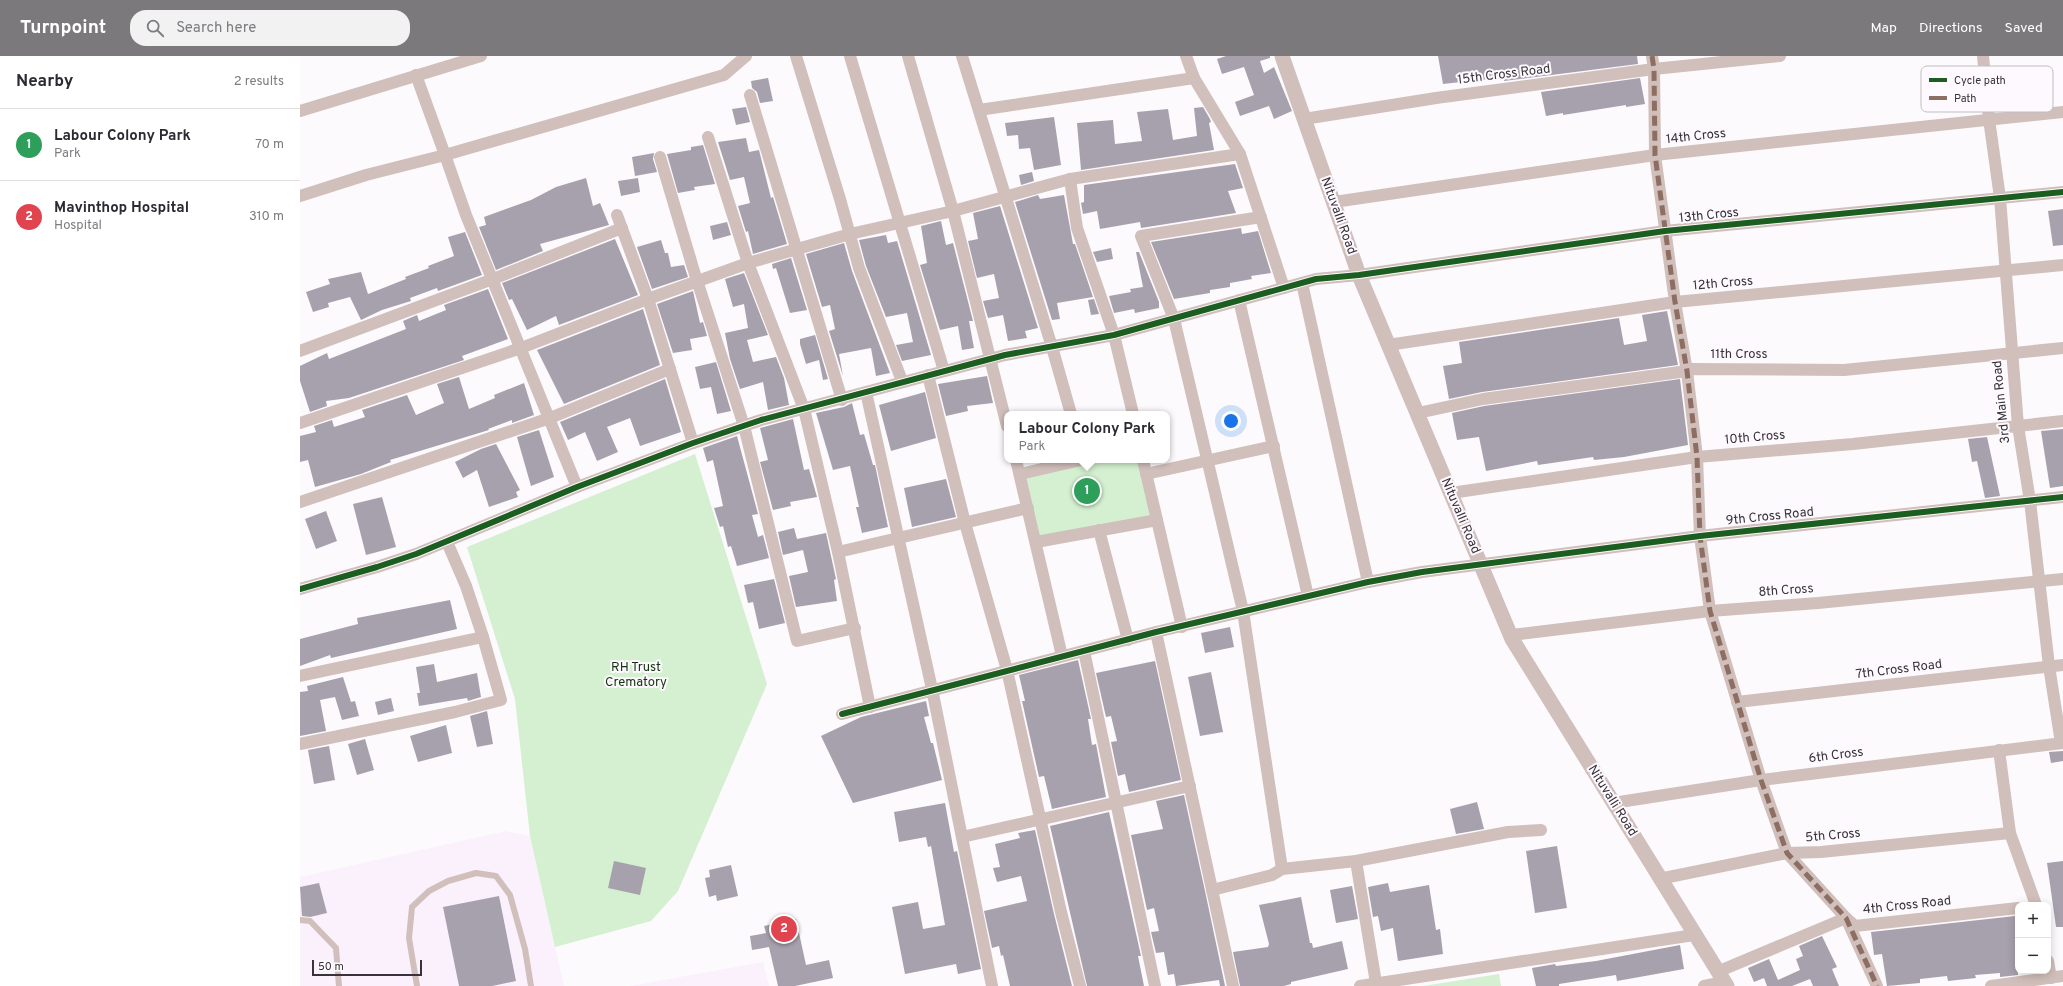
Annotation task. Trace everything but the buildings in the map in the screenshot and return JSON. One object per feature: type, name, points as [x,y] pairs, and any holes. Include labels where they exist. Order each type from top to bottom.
[{"type":"street","points":[[300,111],[481,56]]},
{"type":"street","points":[[300,196],[366,175],[445,155],[724,75],[746,56]]},
{"type":"street","points":[[796,56],[859,268],[902,381]]},
{"type":"street","points":[[850,56],[944,371]]},
{"type":"street","points":[[908,56],[953,211],[1004,415]]},
{"type":"street","points":[[962,56],[1006,195],[1070,411]]},
{"type":"street","points":[[1186,56],[1194,78],[1240,154],[1284,288]]},
{"type":"street","name":"Nituvalli Road","points":[[1282,56],[1359,275],[1511,635],[1722,980]]},
{"type":"street","points":[[1652,56],[1654,69],[1655,155],[1675,302],[1687,371],[1697,457],[1700,536],[1710,611],[1761,780],[1787,853],[1846,918],[1877,986]]},
{"type":"street","name":"15th Cross Road","points":[[1304,119],[1436,98],[1654,69],[1780,56]]},
{"type":"street","name":"3rd Main Road","points":[[1983,56],[1984,66]]},
{"type":"street","points":[[416,75],[466,215],[577,487]]},
{"type":"street","points":[[979,110],[1194,78]]},
{"type":"street","points":[[750,95],[842,400]]},
{"type":"street","name":"3rd Main Road","points":[[1988,112],[2000,198],[2011,353],[2018,426],[2030,501],[2038,581],[2049,666],[2062,743]]},
{"type":"street","name":"14th Cross","points":[[1334,202],[1655,155],[2063,112]]},
{"type":"street","points":[[708,137],[748,263],[804,409],[838,552],[870,707]]},
{"type":"street","points":[[300,423],[521,348],[648,299],[748,263],[850,234],[953,211],[1006,195],[1070,179],[1240,154]]},
{"type":"street","points":[[660,157],[744,426],[797,641],[854,628]]},
{"type":"street","points":[[1070,179],[1077,228],[1114,335],[1132,411]]},
{"type":"street","name":"13th Cross","points":[[300,589],[377,567],[447,542],[577,487],[693,443],[744,426],[842,400],[902,381],[989,359],[1114,335],[1316,279],[1359,275],[1665,231],[2063,192]]},
{"type":"street","points":[[617,215],[648,299],[693,443]]},
{"type":"street","points":[[1261,217],[1141,236],[1174,319],[1209,461],[1243,611],[1282,869]]},
{"type":"street","points":[[300,350],[493,279],[622,228]]},
{"type":"street","name":"12th Cross","points":[[1388,345],[1675,302],[2063,265]]},
{"type":"street","points":[[1302,283],[1368,582]]},
{"type":"street","points":[[1239,300],[1308,596]]},
{"type":"street","name":"11th Cross","points":[[1418,413],[1483,399],[1687,371],[1689,369],[1844,370],[2063,348]]},
{"type":"street","points":[[300,502],[550,418],[670,369]]},
{"type":"street","points":[[928,375],[965,523],[1007,670],[1040,820],[1080,986]]},
{"type":"street","points":[[866,392],[900,538],[992,986]]},
{"type":"street","name":"10th Cross","points":[[1450,493],[1697,457],[1853,444],[2063,421]]},
{"type":"street","points":[[1146,474],[1274,446]]},
{"type":"street","points":[[1017,463],[1062,656]]},
{"type":"street","points":[[1020,474],[1068,463]]},
{"type":"street","points":[[1144,463],[1182,627]]},
{"type":"street","name":"9th Cross Road","points":[[842,714],[932,689],[1156,632],[1368,582],[1480,564],[1700,536],[2063,497]]},
{"type":"street","points":[[838,552],[1028,508]]},
{"type":"street","points":[[1036,542],[1157,520]]},
{"type":"street","points":[[1099,530],[1128,640]]},
{"type":"street","points":[[300,744],[456,712],[501,700],[483,637],[466,586],[447,542]]},
{"type":"street","name":"8th Cross","points":[[1511,635],[1710,611],[1818,603],[2063,579]]},
{"type":"street","points":[[1156,632],[1233,986]]},
{"type":"street","points":[[300,676],[483,637]]},
{"type":"street","points":[[1084,651],[1155,986]]},
{"type":"street","name":"7th Cross Road","points":[[1737,702],[2063,664]]},
{"type":"street","name":"6th Cross","points":[[1613,803],[1761,780],[2062,743]]},
{"type":"street","points":[[1999,750],[2010,833],[2035,902]]},
{"type":"street","points":[[962,837],[1190,786]]},
{"type":"street","points":[[1212,890],[1272,875],[1282,869],[1356,861],[1508,832],[1541,830]]},
{"type":"street","name":"5th Cross","points":[[1659,879],[1787,853],[1820,852],[2010,833]]},
{"type":"street","points":[[1356,861],[1376,983]]},
{"type":"street","name":"4th Cross Road","points":[[1704,986],[1722,980],[1846,918],[1855,926],[2015,908]]},
{"type":"street","points":[[1360,986],[1376,983],[1416,981],[1694,934]]},
{"type":"street","points":[[1991,986],[2057,977],[2051,966]]},
{"type":"lane","points":[[417,986],[409,938],[412,907],[429,891],[448,881],[476,873],[496,876],[510,895],[525,949],[531,986]]},
{"type":"lane","points":[[300,920],[310,921],[336,948],[339,986]]},
{"type":"shaded area","points":[[506,831],[530,836],[564,986],[300,986],[300,877]]},
{"type":"shaded area","points":[[763,962],[769,986],[630,986]]},
{"type":"green space","name":"RH Trust Crematory","points":[[695,454],[767,684],[678,891],[651,921],[555,947],[530,836],[515,699],[467,547]]},
{"type":"green space","points":[[1068,463],[1144,463],[1157,520],[1036,542],[1020,474]]},
{"type":"green space","points":[[1499,974],[1501,986],[1423,986]]},
{"type":"marked path","points":[[1652,56],[1654,69],[1655,155],[1675,302],[1687,371],[1697,457],[1700,536],[1710,611],[1761,780],[1787,853],[1846,918],[1877,986]]},
{"type":"cycle path","points":[[300,589],[416,554],[577,487],[693,443],[761,420],[1005,355],[1114,335],[1316,279],[1359,275],[1665,231],[2063,192]]},
{"type":"cycle path","points":[[842,714],[1156,632],[1368,582],[1422,572],[1700,536],[2063,497]]},
{"type":"place","name":"Labour Colony Park","points":[[1087,491]]},
{"type":"place","name":"Mavinthop Hospital","points":[[784,929]]}]
